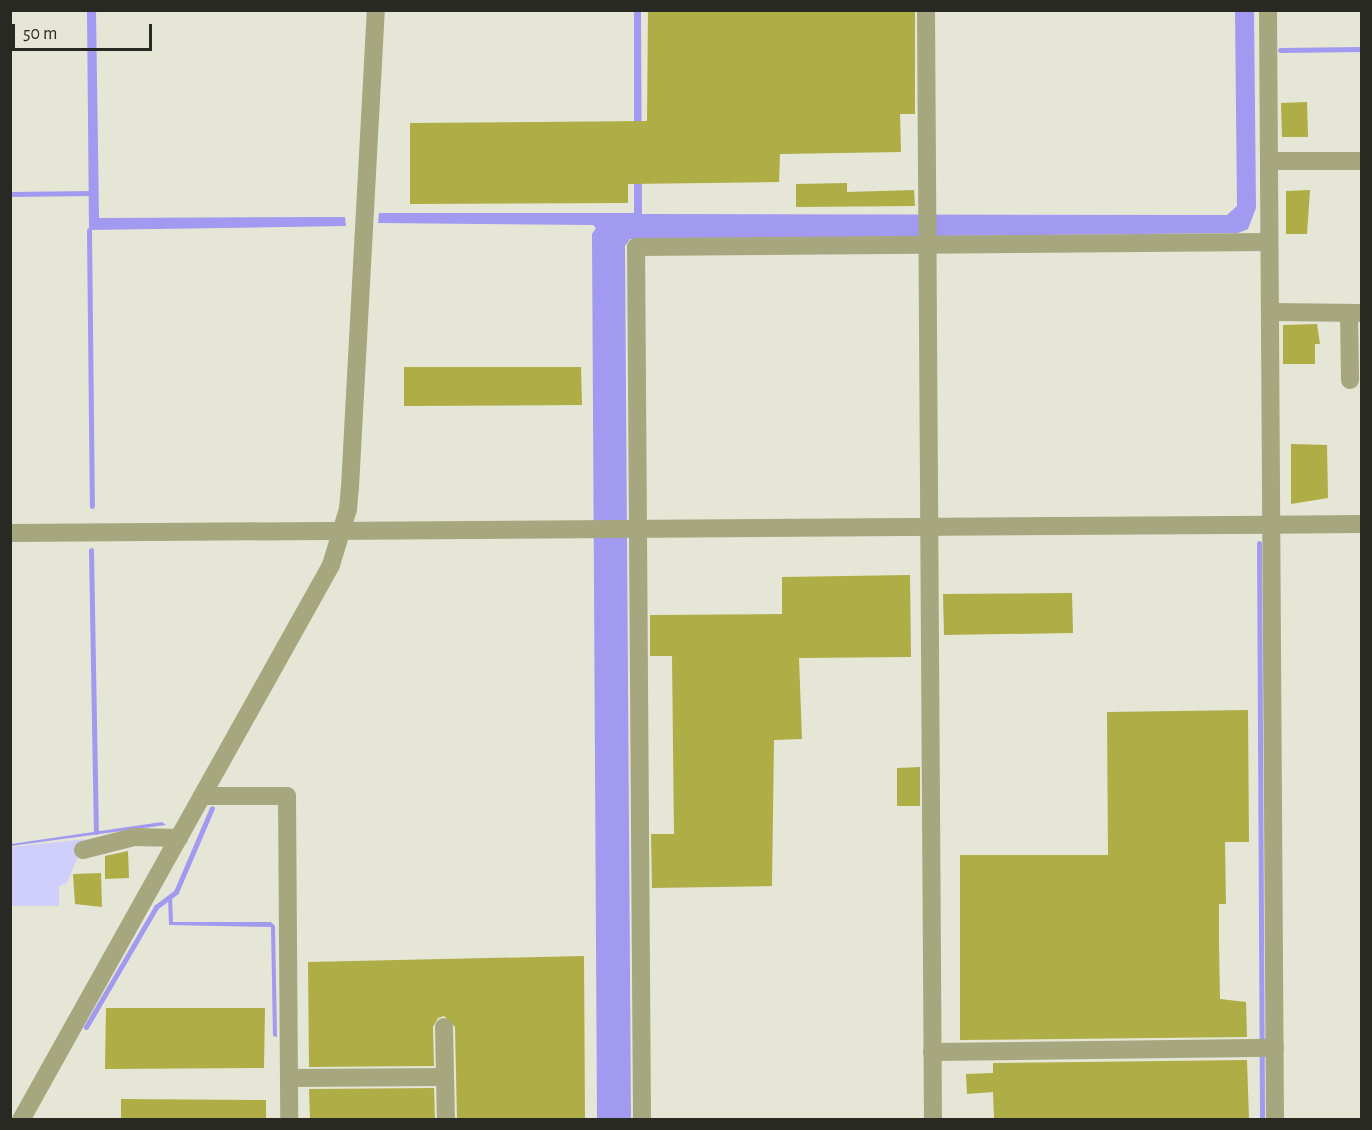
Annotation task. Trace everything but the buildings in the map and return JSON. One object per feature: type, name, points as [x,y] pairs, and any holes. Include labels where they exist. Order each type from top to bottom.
[{"type":"street","points":[[21,1119],[331,565],[342,531],[350,488],[376,10]]},
{"type":"street","points":[[926,10],[933,1119]]},
{"type":"street","points":[[1268,10],[1275,1119]]},
{"type":"street","points":[[1269,161],[1362,161]]},
{"type":"street","points":[[642,1119],[633,529],[636,247],[1269,242]]},
{"type":"street","points":[[1270,312],[1355,313],[1350,380]]},
{"type":"street","points":[[10,533],[1362,524]]},
{"type":"street","points":[[202,796],[287,796],[289,1119]]},
{"type":"street","points":[[83,850],[134,837],[179,838]]},
{"type":"street","points":[[444,1027],[446,1119]]},
{"type":"street","points":[[932,1052],[1275,1048]]},
{"type":"street","points":[[289,1078],[445,1077]]},
{"type":"shaded area","points":[[634,10],[641,11],[642,214],[1227,215],[1237,206],[1235,11],[1254,11],[1256,208],[1248,229],[1238,233],[630,239],[625,246],[631,1119],[597,1119],[592,234],[596,228],[593,225],[378,223],[379,213],[634,213]]},
{"type":"shaded area","points":[[87,11],[96,11],[99,218],[345,217],[346,226],[89,230]]},
{"type":"shaded area","points":[[162,822],[166,825],[11,846],[11,844]]},
{"type":"shaded area","points":[[85,839],[67,883],[59,886],[59,906],[11,906],[11,847]]},
{"type":"shaded area","points":[[172,896],[173,922],[271,922],[275,926],[277,1037],[273,1036],[271,927],[169,925],[168,898]]},
{"type":"waterway","points":[[1280,50],[1362,49]]},
{"type":"waterway","points":[[10,194],[94,193]]},
{"type":"waterway","points":[[89,230],[92,506]]},
{"type":"waterway","points":[[1259,543],[1262,1120]]},
{"type":"waterway","points":[[91,550],[96,832]]},
{"type":"waterway","points":[[86,1027],[156,907],[176,892],[212,808]]}]
